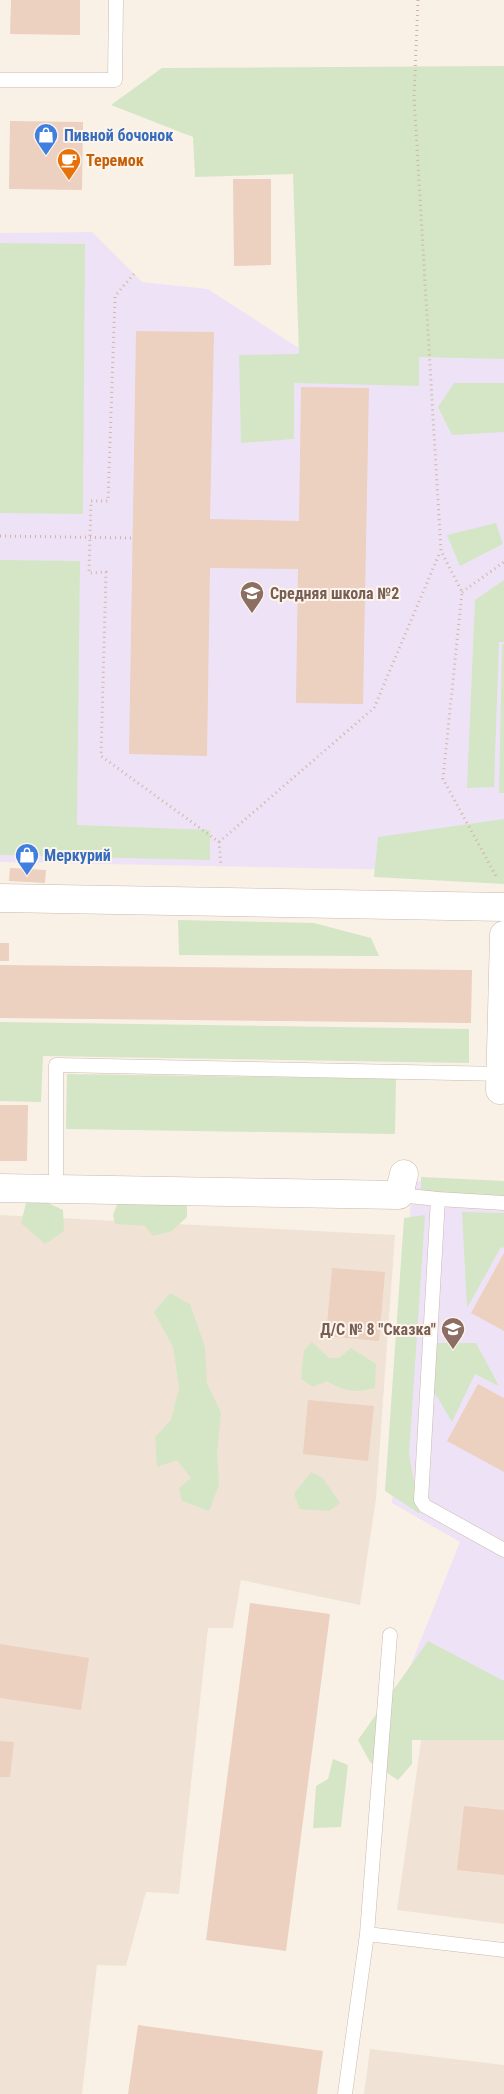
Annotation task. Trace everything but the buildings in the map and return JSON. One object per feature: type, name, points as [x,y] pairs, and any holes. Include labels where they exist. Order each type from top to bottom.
[{"type":"street","points":[[0,898],[504,906]]},
{"type":"street","points":[[502,1080],[504,935]]},
{"type":"street","points":[[0,1188],[56,1189],[402,1184]]},
{"type":"lane","points":[[0,80],[115,80],[116,0]]},
{"type":"lane","points":[[56,1189],[56,1065],[502,1080]]},
{"type":"lane","points":[[402,1184],[438,1199],[504,1203]]},
{"type":"lane","points":[[438,1199],[422,1500],[425,1506],[504,1550]]},
{"type":"lane","points":[[344,2094],[367,1934],[390,1635]]},
{"type":"lane","points":[[367,1934],[504,1950]]},
{"type":"path","points":[[418,0],[414,96],[441,551],[462,592],[443,779],[495,872]]},
{"type":"path","points":[[134,274],[115,296],[108,501],[91,501],[89,573],[106,572],[102,756],[219,842],[221,866]]},
{"type":"path","points":[[0,536],[132,538]]},
{"type":"path","points":[[219,842],[374,708],[441,551]]},
{"type":"path","points":[[462,592],[504,562]]},
{"type":"shaded area","name":"Средняя школа №2","points":[[504,98],[504,872],[0,862],[0,233],[92,232],[142,282],[208,289],[325,365]]},
{"type":"shaded area","name":"Д/С № 8 \"Сказка\"","points":[[412,1181],[504,1186],[504,1738],[384,1732],[460,1542],[392,1503]]},
{"type":"shaded area","points":[[0,1215],[395,1235],[376,1499],[360,1605],[241,1580],[233,1628],[208,1628],[179,1894],[146,1892],[126,1966],[97,1965],[82,2094],[0,2094]]},
{"type":"shaded area","points":[[422,1734],[504,1738],[504,1924],[397,1910]]},
{"type":"shaded area","points":[[370,2049],[504,2065],[504,2094],[364,2094]]},
{"type":"green space","points":[[504,66],[504,359],[419,357],[419,386],[294,383],[294,439],[241,443],[239,355],[299,354],[293,174],[195,177],[193,137],[111,105],[162,68]]},
{"type":"green space","points":[[0,243],[85,244],[83,514],[0,513]]},
{"type":"green space","points":[[454,383],[504,383],[504,432],[452,435],[438,407]]},
{"type":"green space","points":[[496,523],[503,544],[460,566],[447,535]]},
{"type":"green space","points":[[0,560],[80,561],[77,825],[210,830],[210,860],[0,855]]},
{"type":"green space","points":[[504,580],[504,642],[499,642],[494,787],[467,788],[475,600]]},
{"type":"green space","points":[[502,644],[504,644],[504,793],[499,793]]},
{"type":"green space","points":[[504,819],[504,884],[374,877],[378,837]]},
{"type":"green space","points":[[178,920],[314,923],[371,938],[379,956],[179,955]]},
{"type":"green space","points":[[0,1022],[469,1029],[469,1063],[43,1056],[41,1102],[0,1101]]},
{"type":"green space","points":[[67,1074],[396,1079],[395,1134],[66,1129]]},
{"type":"green space","points":[[421,1177],[504,1181],[504,1196],[421,1192]]},
{"type":"green space","points":[[46,1202],[63,1210],[64,1231],[45,1244],[21,1223],[26,1203]]},
{"type":"green space","points":[[118,1202],[187,1203],[187,1217],[172,1231],[153,1236],[145,1226],[115,1224],[113,1215]]},
{"type":"green space","points":[[462,1212],[504,1213],[504,1248],[501,1247],[467,1308]]},
{"type":"green space","points":[[425,1215],[409,1455],[420,1514],[385,1491],[404,1218]]},
{"type":"green space","points":[[170,1293],[190,1304],[205,1347],[207,1383],[221,1413],[217,1455],[219,1485],[209,1511],[182,1501],[179,1488],[191,1478],[177,1460],[157,1467],[155,1437],[171,1420],[179,1388],[173,1347],[154,1312]]},
{"type":"green space","points":[[312,1342],[329,1358],[339,1358],[351,1348],[376,1364],[375,1388],[361,1391],[350,1390],[327,1381],[313,1387],[301,1379],[304,1350]]},
{"type":"green space","points":[[430,1343],[476,1343],[499,1386],[475,1374],[452,1422],[436,1395],[423,1381]]},
{"type":"green space","points":[[311,1472],[323,1478],[340,1503],[329,1511],[300,1509],[294,1494]]},
{"type":"green space","points":[[428,1641],[504,1681],[504,1740],[412,1740],[412,1764],[398,1780],[370,1762],[358,1740]]},
{"type":"green space","points":[[333,1759],[348,1765],[341,1827],[313,1828],[316,1786],[328,1779]]},
{"type":"place","name":"Пивной бочонок","points":[[46,156]]},
{"type":"place","name":"Теремок","points":[[69,181]]},
{"type":"place","name":"Средняя школа №2","points":[[252,614]]},
{"type":"place","name":"Меркурий","points":[[27,876]]},
{"type":"place","name":"Д/С № 8 \"Сказка\"","points":[[453,1350]]}]
